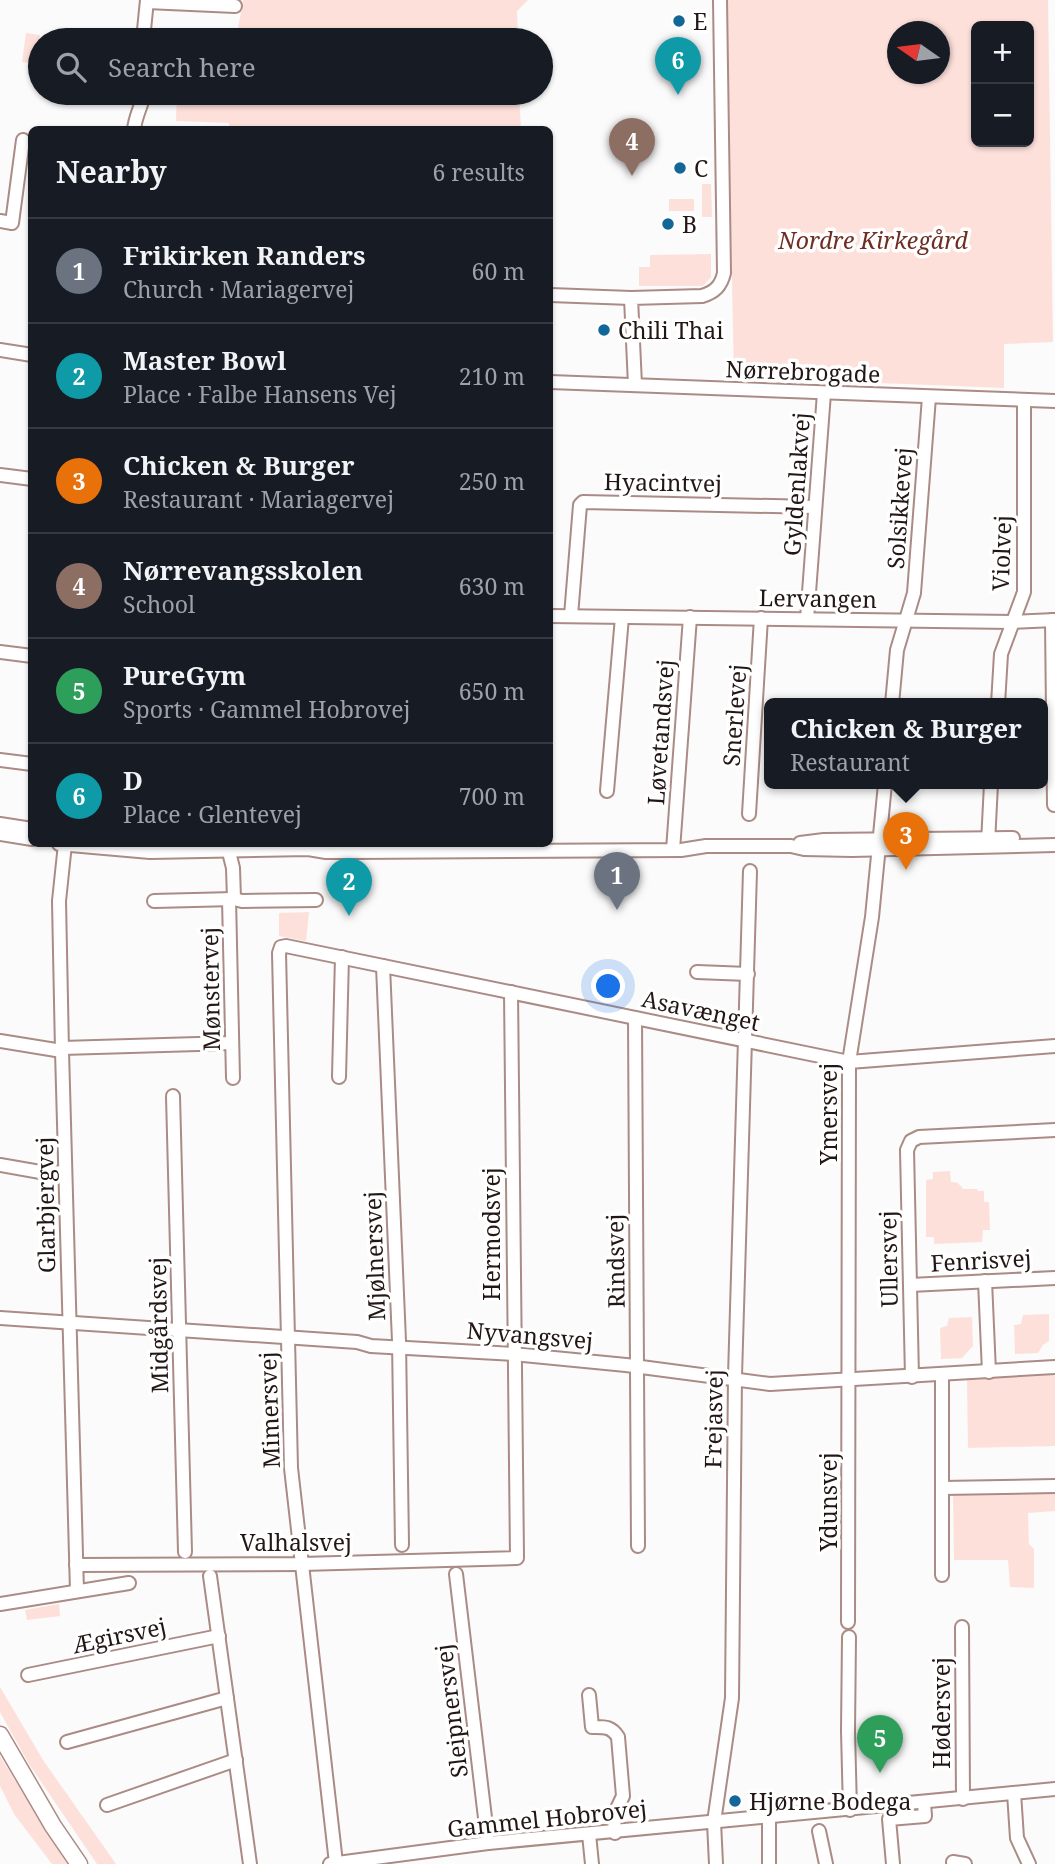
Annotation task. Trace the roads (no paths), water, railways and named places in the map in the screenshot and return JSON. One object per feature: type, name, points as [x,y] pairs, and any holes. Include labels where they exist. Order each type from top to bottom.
[{"type":"main road","points":[[0,1735],[53,1826],[79,1864]]},
{"type":"street","points":[[553,295],[631,298],[702,296],[711,293],[722,282],[720,0]]},
{"type":"street","points":[[145,28],[147,1],[235,6]]},
{"type":"street","points":[[134,126],[141,105]]},
{"type":"street","points":[[0,221],[12,223],[23,140]]},
{"type":"street","points":[[631,298],[635,385]]},
{"type":"street","points":[[0,350],[28,354]]},
{"type":"street","name":"Nørrebrogade","points":[[553,382],[1055,401]]},
{"type":"street","name":"Gyldenlakvej","points":[[807,619],[824,393]]},
{"type":"street","name":"Solsikkevej","points":[[893,698],[897,650],[914,593],[929,397]]},
{"type":"street","name":"Violvej","points":[[998,698],[1002,654],[1024,592],[1024,401]]},
{"type":"street","points":[[0,475],[28,478]]},
{"type":"street","name":"Hyacintvej","points":[[571,616],[580,505],[583,502],[815,507]]},
{"type":"street","name":"Lervangen","points":[[553,615],[1013,622],[1054,620]]},
{"type":"street","points":[[607,791],[622,617]]},
{"type":"street","name":"Løvetandsvej","points":[[673,846],[690,617]]},
{"type":"street","name":"Snerlevej","points":[[749,814],[761,618]]},
{"type":"street","points":[[1054,620],[1054,805]]},
{"type":"street","points":[[0,652],[28,656]]},
{"type":"street","points":[[0,760],[28,764]]},
{"type":"street","points":[[880,844],[885,789]]},
{"type":"street","points":[[988,842],[991,789]]},
{"type":"street","points":[[0,824],[28,828]]},
{"type":"street","points":[[0,834],[28,838]]},
{"type":"street","points":[[553,846],[790,846],[824,850],[880,844],[988,842],[1055,837],[1055,852]]},
{"type":"street","points":[[988,842],[1055,845]]},
{"type":"street","points":[[553,843],[673,846]]},
{"type":"street","name":"Ymersvej","points":[[850,1381],[849,1062],[866,961],[880,844]]},
{"type":"street","name":"Glarbjergvej","points":[[65,847],[60,901],[62,1050],[76,1565]]},
{"type":"street","points":[[129,847],[177,853],[213,849],[314,847]]},
{"type":"street","points":[[199,847],[213,849]]},
{"type":"street","name":"Mønstervej","points":[[230,856],[233,868],[233,1078]]},
{"type":"street","name":"Frejasvej","points":[[716,1864],[713,1822],[732,1698],[735,1381],[750,871]]},
{"type":"street","points":[[154,901],[317,900]]},
{"type":"street","name":"Asavænget","points":[[279,953],[281,947],[286,946],[849,1062],[1055,1046]]},
{"type":"street","name":"Mimersvej","points":[[279,953],[291,1468],[333,1863]]},
{"type":"street","points":[[339,1077],[342,957]]},
{"type":"street","name":"Mjølnersvej","points":[[383,966],[399,1346],[402,1545]]},
{"type":"street","points":[[697,972],[748,974]]},
{"type":"street","name":"Hermodsvej","points":[[511,992],[517,1558]]},
{"type":"street","name":"Rindsvej","points":[[635,1018],[638,1546]]},
{"type":"street","points":[[0,1041],[62,1050],[232,1044]]},
{"type":"street","name":"Midgårdsvej","points":[[173,1096],[185,1552]]},
{"type":"street","name":"Ullersvej","points":[[912,1377],[907,1150],[911,1141],[919,1137],[1055,1130]]},
{"type":"street","points":[[0,1165],[46,1173],[65,1172]]},
{"type":"street","name":"Fenrisvej","points":[[910,1285],[1055,1278]]},
{"type":"street","points":[[985,1281],[989,1372]]},
{"type":"street","name":"Nyvangsvej","points":[[0,1318],[513,1354],[638,1366],[770,1384],[1055,1367]]},
{"type":"street","points":[[942,1375],[942,1575]]},
{"type":"street","name":"Ydunsvej","points":[[848,1622],[850,1381]]},
{"type":"street","points":[[942,1488],[1055,1486]]},
{"type":"street","name":"Valhalsvej","points":[[76,1565],[302,1564],[517,1558]]},
{"type":"street","points":[[76,1565],[77,1591]]},
{"type":"street","name":"Sleipnersvej","points":[[456,1574],[488,1843]]},
{"type":"street","points":[[210,1576],[250,1864]]},
{"type":"street","points":[[0,1604],[129,1583]]},
{"type":"street","name":"Hødersvej","points":[[962,1627],[963,1799]]},
{"type":"street","name":"Ægirsvej","points":[[29,1675],[219,1636]]},
{"type":"street","points":[[849,1637],[850,1810]]},
{"type":"street","points":[[589,1695],[592,1727],[607,1727],[614,1730],[618,1737],[623,1796],[614,1815],[615,1833]]},
{"type":"street","points":[[67,1742],[227,1698]]},
{"type":"street","points":[[107,1805],[236,1760]]},
{"type":"street","name":"Gammel Hobrovej","points":[[333,1863],[488,1843],[1055,1789]]},
{"type":"street","points":[[1014,1793],[1017,1838],[1029,1864]]},
{"type":"street","name":"Gammel Hobrovej","points":[[893,1864],[889,1819],[925,1816],[924,1803]]},
{"type":"street","points":[[769,1817],[769,1864]]},
{"type":"street","points":[[819,1831],[826,1864]]},
{"type":"street","points":[[589,1834],[592,1864]]},
{"type":"place","name":"E","points":[[679,21]]},
{"type":"place","name":"D","points":[[678,95]]},
{"type":"place","name":"C","points":[[680,168]]},
{"type":"place","name":"Nørrevangsskolen","points":[[632,176]]},
{"type":"place","name":"B","points":[[668,224]]},
{"type":"place","name":"Chili Thai","points":[[604,330]]},
{"type":"place","name":"Chicken & Burger","points":[[906,870]]},
{"type":"place","name":"Frikirken Randers","points":[[617,910]]},
{"type":"place","name":"Master Bowl","points":[[349,916]]},
{"type":"place","name":"PureGym","points":[[880,1773]]},
{"type":"place","name":"Hjørne Bodega","points":[[735,1801]]},
{"type":"park label","name":"Nordre Kirkegård","points":[[873,240]]}]
